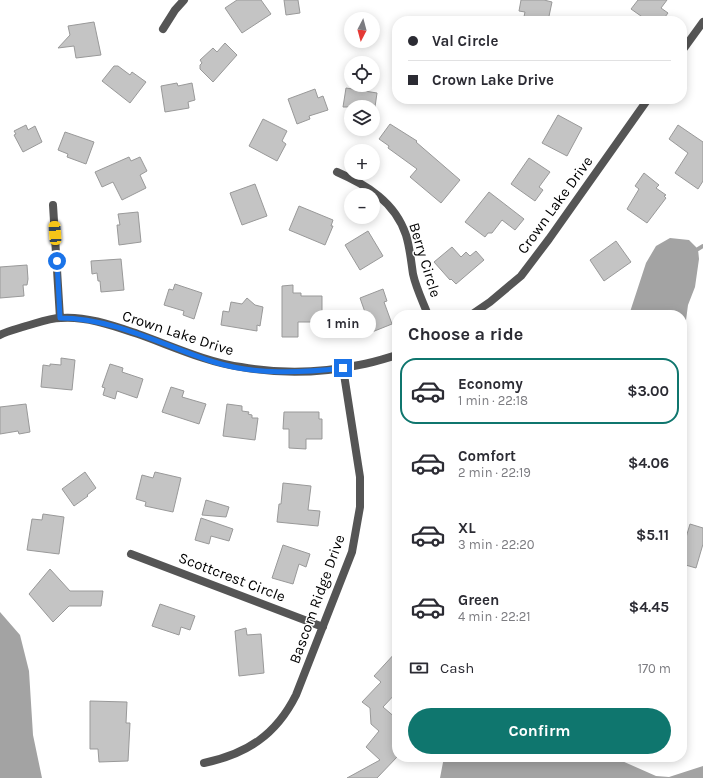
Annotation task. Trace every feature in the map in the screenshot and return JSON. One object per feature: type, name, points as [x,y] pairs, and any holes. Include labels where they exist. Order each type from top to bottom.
[{"type":"street","points":[[163,29],[175,10],[184,0]]},
{"type":"street","points":[[687,44],[703,22]]},
{"type":"street","name":"Crown Lake Drive","points":[[478,310],[490,302],[520,276],[549,239],[644,104]]},
{"type":"street","name":"Berry Circle","points":[[337,172],[371,190],[385,202],[397,217],[405,234],[413,276],[426,310]]},
{"type":"street","points":[[53,205],[60,318]]},
{"type":"street","name":"Crown Lake Drive","points":[[0,335],[44,321],[60,318],[85,319],[106,324],[215,362],[241,367],[292,372],[343,368],[392,356]]},
{"type":"street","name":"Bascom Ridge Drive","points":[[204,764],[223,760],[254,746],[269,734],[288,710],[296,695],[352,552],[360,507],[360,477],[343,368]]},
{"type":"street","name":"Scottcrest Circle","points":[[131,554],[322,627]]},
{"type":"shaded area","points":[[670,238],[689,240],[698,249],[699,259],[695,287],[688,305],[687,313],[687,310],[631,310],[646,263],[656,246]]},
{"type":"shaded area","points":[[0,612],[20,635],[29,671],[33,735],[42,778],[0,778]]},
{"type":"shaded area","points":[[443,762],[624,762],[656,776],[669,777],[703,766],[703,778],[440,778]]},
{"type":"building","points":[[237,0],[261,0],[271,14],[242,33],[225,8]]},
{"type":"building","points":[[284,0],[298,0],[300,13],[286,15]]},
{"type":"building","points":[[521,0],[544,0],[552,2],[549,16],[524,16],[525,12],[519,11]]},
{"type":"building","points":[[638,0],[667,0],[661,8],[668,13],[666,16],[641,16],[631,9]]},
{"type":"building","points":[[94,22],[101,55],[76,58],[74,46],[58,48],[70,35],[68,26]]},
{"type":"building","points":[[225,43],[237,55],[213,82],[200,69],[200,65],[202,63],[200,60],[213,48],[217,52]]},
{"type":"building","points":[[114,66],[118,66],[130,75],[132,72],[146,82],[130,103],[102,81]]},
{"type":"building","points":[[177,83],[178,86],[192,83],[195,100],[188,102],[189,108],[165,112],[161,86]]},
{"type":"building","points":[[315,89],[318,98],[323,96],[328,110],[309,116],[310,119],[297,124],[288,99]]},
{"type":"building","points":[[345,92],[377,93],[376,100],[344,100]]},
{"type":"building","points":[[558,115],[582,128],[567,156],[542,143]]},
{"type":"building","points":[[263,119],[287,131],[282,141],[286,144],[277,161],[249,146]]},
{"type":"building","points":[[390,124],[417,141],[416,142],[460,180],[441,203],[410,177],[417,169],[388,148],[389,146],[379,139]]},
{"type":"building","points":[[26,125],[28,130],[35,126],[42,142],[23,152],[14,135],[16,134],[14,131]]},
{"type":"building","points":[[678,125],[703,142],[703,181],[698,189],[675,173],[688,153],[669,139]]},
{"type":"building","points":[[65,132],[94,142],[86,164],[67,157],[68,154],[58,150]]},
{"type":"building","points":[[129,157],[131,161],[140,157],[147,171],[140,175],[146,188],[122,200],[113,182],[102,187],[95,172]]},
{"type":"building","points":[[529,158],[550,172],[539,187],[543,190],[535,201],[511,184]]},
{"type":"building","points":[[644,173],[659,185],[656,188],[666,195],[664,196],[666,198],[647,223],[627,209],[639,189],[635,186]]},
{"type":"building","points":[[255,184],[267,216],[242,225],[230,193]]},
{"type":"building","points":[[489,192],[524,219],[515,230],[502,220],[492,233],[488,233],[485,237],[465,222]]},
{"type":"building","points":[[299,206],[333,220],[331,226],[333,226],[325,245],[289,230]]},
{"type":"building","points":[[138,212],[141,242],[119,245],[117,225],[120,225],[118,214]]},
{"type":"building","points":[[368,231],[383,256],[360,270],[345,245]]},
{"type":"building","points":[[616,241],[631,262],[604,281],[590,260]]},
{"type":"building","points":[[452,247],[461,257],[466,252],[470,256],[476,251],[484,260],[456,284],[451,279],[450,280],[434,262]]},
{"type":"building","points":[[121,259],[124,290],[101,292],[100,281],[98,281],[97,273],[92,274],[91,261]]},
{"type":"building","points":[[27,265],[28,279],[27,285],[23,285],[24,296],[0,298],[0,267]]},
{"type":"building","points":[[175,284],[202,293],[194,319],[183,315],[184,311],[164,305],[169,289],[173,290]]},
{"type":"building","points":[[293,285],[293,293],[301,293],[301,296],[322,296],[322,320],[316,320],[316,322],[298,322],[298,337],[282,337],[282,286]]},
{"type":"building","points":[[383,289],[387,301],[384,302],[392,324],[372,332],[360,298]]},
{"type":"building","points":[[247,298],[255,305],[263,307],[260,326],[257,325],[257,331],[221,325],[223,311],[229,312],[231,302],[242,304]]},
{"type":"building","points":[[61,358],[75,360],[72,390],[41,387],[43,365],[61,365]]},
{"type":"building","points":[[110,364],[123,368],[122,372],[143,379],[137,398],[117,391],[115,399],[103,395],[105,388],[102,387]]},
{"type":"building","points":[[171,387],[184,391],[182,397],[206,404],[199,424],[162,412]]},
{"type":"building","points":[[26,404],[30,432],[19,434],[18,431],[0,434],[0,407]]},
{"type":"building","points":[[227,404],[242,406],[242,411],[249,412],[248,414],[252,415],[252,418],[258,418],[255,440],[223,436]]},
{"type":"building","points":[[284,412],[319,412],[319,419],[322,419],[322,439],[306,439],[306,449],[289,448],[289,429],[283,429]]},
{"type":"building","points":[[85,472],[96,488],[74,506],[62,489]]},
{"type":"building","points":[[155,472],[181,478],[173,512],[145,506],[146,502],[136,499],[142,475],[153,478]]},
{"type":"building","points":[[283,483],[311,486],[308,510],[320,511],[318,526],[277,522],[279,504],[281,504]]},
{"type":"building","points":[[206,500],[229,507],[226,517],[202,515]]},
{"type":"building","points":[[43,514],[64,517],[59,554],[27,550],[32,519],[42,520]]},
{"type":"building","points":[[201,518],[233,529],[229,541],[211,536],[209,544],[195,540]]},
{"type":"building","points":[[690,524],[703,528],[703,544],[696,568],[687,565],[687,534]]},
{"type":"building","points":[[283,545],[310,554],[306,567],[299,564],[293,584],[272,578]]},
{"type":"building","points":[[50,569],[70,591],[103,591],[101,606],[69,606],[53,622],[29,594]]},
{"type":"building","points":[[160,604],[195,616],[190,630],[181,627],[179,635],[152,626]]},
{"type":"building","points":[[246,628],[247,635],[261,634],[264,673],[239,676],[235,631]]},
{"type":"building","points":[[392,656],[392,697],[383,707],[392,715],[392,762],[377,778],[347,778],[380,760],[366,747],[379,731],[371,724],[370,708],[362,702],[381,682],[374,676]]},
{"type":"building","points":[[90,701],[127,702],[126,723],[130,723],[128,761],[99,762],[98,749],[90,749]]},
{"type":"waterway","points":[[698,249],[703,246]]},
{"type":"route","points":[[57,261],[60,318],[85,319],[106,324],[215,362],[241,367],[292,372],[343,368]]}]
